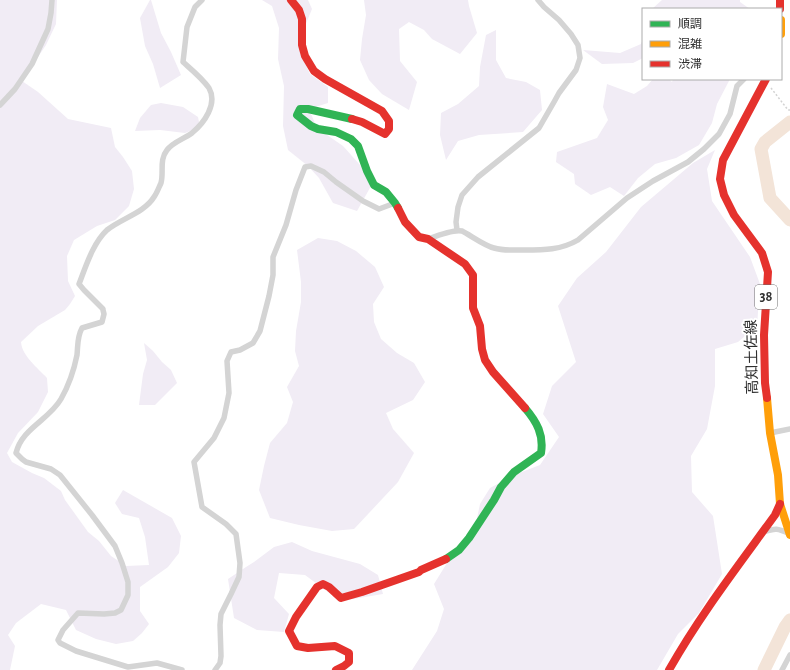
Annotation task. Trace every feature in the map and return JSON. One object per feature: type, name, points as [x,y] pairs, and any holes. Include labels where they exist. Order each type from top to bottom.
[{"type":"street","points":[[0,105],[15,88],[32,64],[48,29],[52,0]]},
{"type":"street","points":[[182,670],[157,663],[128,667],[76,651],[60,643],[58,640],[63,630],[78,613],[104,614],[115,613],[121,610],[128,595],[128,582],[115,546],[60,475],[51,469],[26,462],[16,453],[18,446],[27,433],[61,400],[72,375],[77,354],[78,335],[82,328],[102,322],[104,314],[103,309],[79,284],[97,241],[108,230],[144,207],[154,197],[161,182],[162,161],[166,151],[192,132],[204,120],[209,112],[212,102],[210,90],[205,83],[183,62],[187,27],[195,7],[202,0]]},
{"type":"street","points":[[291,0],[299,10],[302,19],[302,45],[305,56],[314,71],[325,79],[382,111],[389,121],[389,129],[385,134],[362,122],[348,117],[308,109],[300,109],[297,115],[311,126],[318,129],[336,132],[351,139],[358,146],[374,185],[386,192],[395,203],[405,222],[414,232],[420,237],[428,239],[465,264],[473,275],[473,308],[480,326],[482,349],[485,360],[493,372],[533,418],[539,428],[542,446],[541,453],[514,472],[501,487],[469,538],[458,550],[445,560],[419,572],[341,598],[329,587],[323,584],[317,587],[296,617],[289,631],[297,646],[308,648],[336,646],[349,653],[349,662],[336,670]]},
{"type":"street","points":[[457,230],[456,222],[458,207],[462,195],[478,177],[539,128],[559,93],[576,70],[580,58],[578,45],[559,20],[538,0]]},
{"type":"street","points":[[428,239],[457,230],[462,231],[492,248],[505,251],[551,250],[571,244],[578,240],[627,198],[688,162],[704,149],[719,134],[730,114],[737,86],[743,80]]},
{"type":"street","name":"高知土佐線","points":[[763,80],[723,160],[720,179],[724,195],[734,215],[762,253],[768,272],[764,335],[765,383],[770,433],[778,475],[780,504],[790,535]]},
{"type":"street","points":[[215,670],[220,663],[221,656],[221,614],[238,577],[240,563],[236,534],[226,524],[202,508],[194,462],[214,438],[224,418],[229,393],[227,361],[231,352],[240,350],[253,343],[260,330],[273,275],[273,257],[286,225],[296,190],[306,167],[311,166],[324,172],[363,201],[379,208],[395,203]]},
{"type":"street","points":[[770,433],[790,429]]},
{"type":"street","points":[[669,670],[708,607],[775,515],[780,504]]},
{"type":"street","points":[[762,532],[774,528],[780,529],[790,535]]},
{"type":"street","points":[[782,670],[790,655]]},
{"type":"path","points":[[764,80],[788,110],[790,110]]},
{"type":"shaded area","points":[[0,0],[57,0],[56,24],[46,45],[22,81],[38,92],[68,119],[111,128],[115,147],[132,171],[134,189],[129,206],[115,220],[97,226],[74,240],[67,256],[68,281],[75,296],[65,310],[38,326],[21,342],[27,357],[47,378],[48,392],[38,412],[18,433],[7,453],[12,462],[44,478],[61,491],[65,500],[88,532],[99,541],[111,556],[126,566],[149,565],[145,537],[139,518],[122,514],[115,503],[123,490],[172,518],[181,536],[179,553],[168,567],[140,587],[140,611],[149,624],[133,641],[116,644],[96,639],[76,630],[66,610],[41,604],[16,623],[8,635],[15,646],[10,670],[0,670]]},
{"type":"shaded area","points":[[150,0],[161,33],[181,75],[160,88],[153,64],[145,46],[140,18]]},
{"type":"shaded area","points":[[262,0],[308,0],[312,9],[305,26],[300,53],[310,74],[328,87],[328,103],[309,109],[317,128],[343,146],[360,165],[371,186],[357,211],[333,203],[319,178],[308,166],[288,150],[283,126],[284,86],[278,59],[279,28],[272,6]]},
{"type":"shaded area","points":[[364,0],[468,0],[477,33],[460,54],[432,39],[424,30],[409,22],[399,29],[400,61],[417,82],[409,110],[382,94],[369,80],[360,60],[366,15]]},
{"type":"shaded area","points":[[662,0],[740,0],[740,2],[749,8],[653,8]]},
{"type":"shaded area","points":[[496,30],[496,60],[506,78],[526,82],[540,90],[542,110],[523,132],[479,135],[458,141],[446,160],[440,135],[441,113],[458,104],[479,86],[480,67],[486,35]]},
{"type":"shaded area","points":[[642,42],[642,58],[633,63],[602,64],[583,50],[620,53],[641,44]]},
{"type":"shaded area","points":[[652,80],[670,80],[672,82],[673,80],[729,80],[717,104],[712,123],[699,145],[676,158],[655,164],[638,178],[624,196],[610,187],[591,195],[575,184],[574,174],[556,162],[557,152],[597,138],[608,120],[603,107],[607,84],[634,94],[647,86]]},
{"type":"shaded area","points":[[161,103],[183,107],[198,117],[200,127],[185,133],[160,130],[135,131],[140,118],[151,105]]},
{"type":"shaded area","points":[[715,150],[707,169],[712,201],[750,257],[760,284],[757,326],[738,342],[715,349],[715,386],[707,429],[691,456],[692,492],[713,516],[722,574],[699,613],[678,634],[657,670],[412,670],[437,631],[444,609],[434,584],[447,563],[475,528],[480,504],[490,488],[514,475],[540,465],[559,437],[543,414],[552,386],[576,362],[558,306],[577,278],[606,252],[641,207],[693,163]]},
{"type":"shaded area","points":[[318,238],[337,241],[356,251],[375,267],[384,287],[373,304],[374,322],[381,339],[397,353],[414,363],[425,382],[413,400],[386,413],[393,429],[414,453],[398,482],[354,529],[332,531],[270,518],[259,490],[270,443],[287,423],[293,402],[287,387],[299,366],[295,351],[296,331],[301,302],[301,282],[297,250]]},
{"type":"shaded area","points":[[144,343],[171,370],[177,383],[155,405],[139,405],[143,374],[147,360]]},
{"type":"shaded area","points":[[292,542],[312,551],[360,564],[378,575],[383,594],[353,599],[328,592],[305,575],[279,573],[274,598],[289,614],[284,632],[257,630],[234,618],[228,579],[274,547]]},
{"type":"waterway","points":[[790,122],[765,142],[761,149],[770,198],[790,220]]},
{"type":"waterway","points":[[764,670],[785,627],[790,620]]},
{"type":"traffic: fast","points":[[352,119],[308,109],[300,109],[297,115],[311,126],[318,129],[336,132],[351,139],[358,146],[374,185],[386,192],[398,208]]},
{"type":"traffic: fast","points":[[446,559],[459,550],[469,538],[501,487],[514,472],[541,453],[542,446],[539,429],[525,408]]},
{"type":"traffic: slow","points":[[767,398],[770,433],[778,475],[780,504],[790,535]]},
{"type":"traffic: jam","points":[[291,0],[299,10],[302,19],[302,45],[305,56],[314,71],[325,79],[382,111],[389,121],[389,129],[385,134],[362,122],[352,119]]},
{"type":"traffic: jam","points":[[780,0],[780,8]]},
{"type":"traffic: jam","points":[[765,80],[723,160],[720,179],[724,195],[734,215],[762,253],[768,272],[764,335],[765,383],[767,398]]},
{"type":"traffic: jam","points":[[398,208],[405,222],[419,237],[428,239],[465,264],[473,275],[473,308],[480,326],[482,349],[485,360],[493,372],[525,408]]},
{"type":"traffic: jam","points":[[669,670],[706,610],[775,515],[780,504]]},
{"type":"traffic: jam","points":[[336,670],[349,662],[349,653],[335,646],[308,648],[297,646],[289,631],[296,617],[317,587],[323,584],[329,587],[341,598],[419,572],[446,559]]}]
